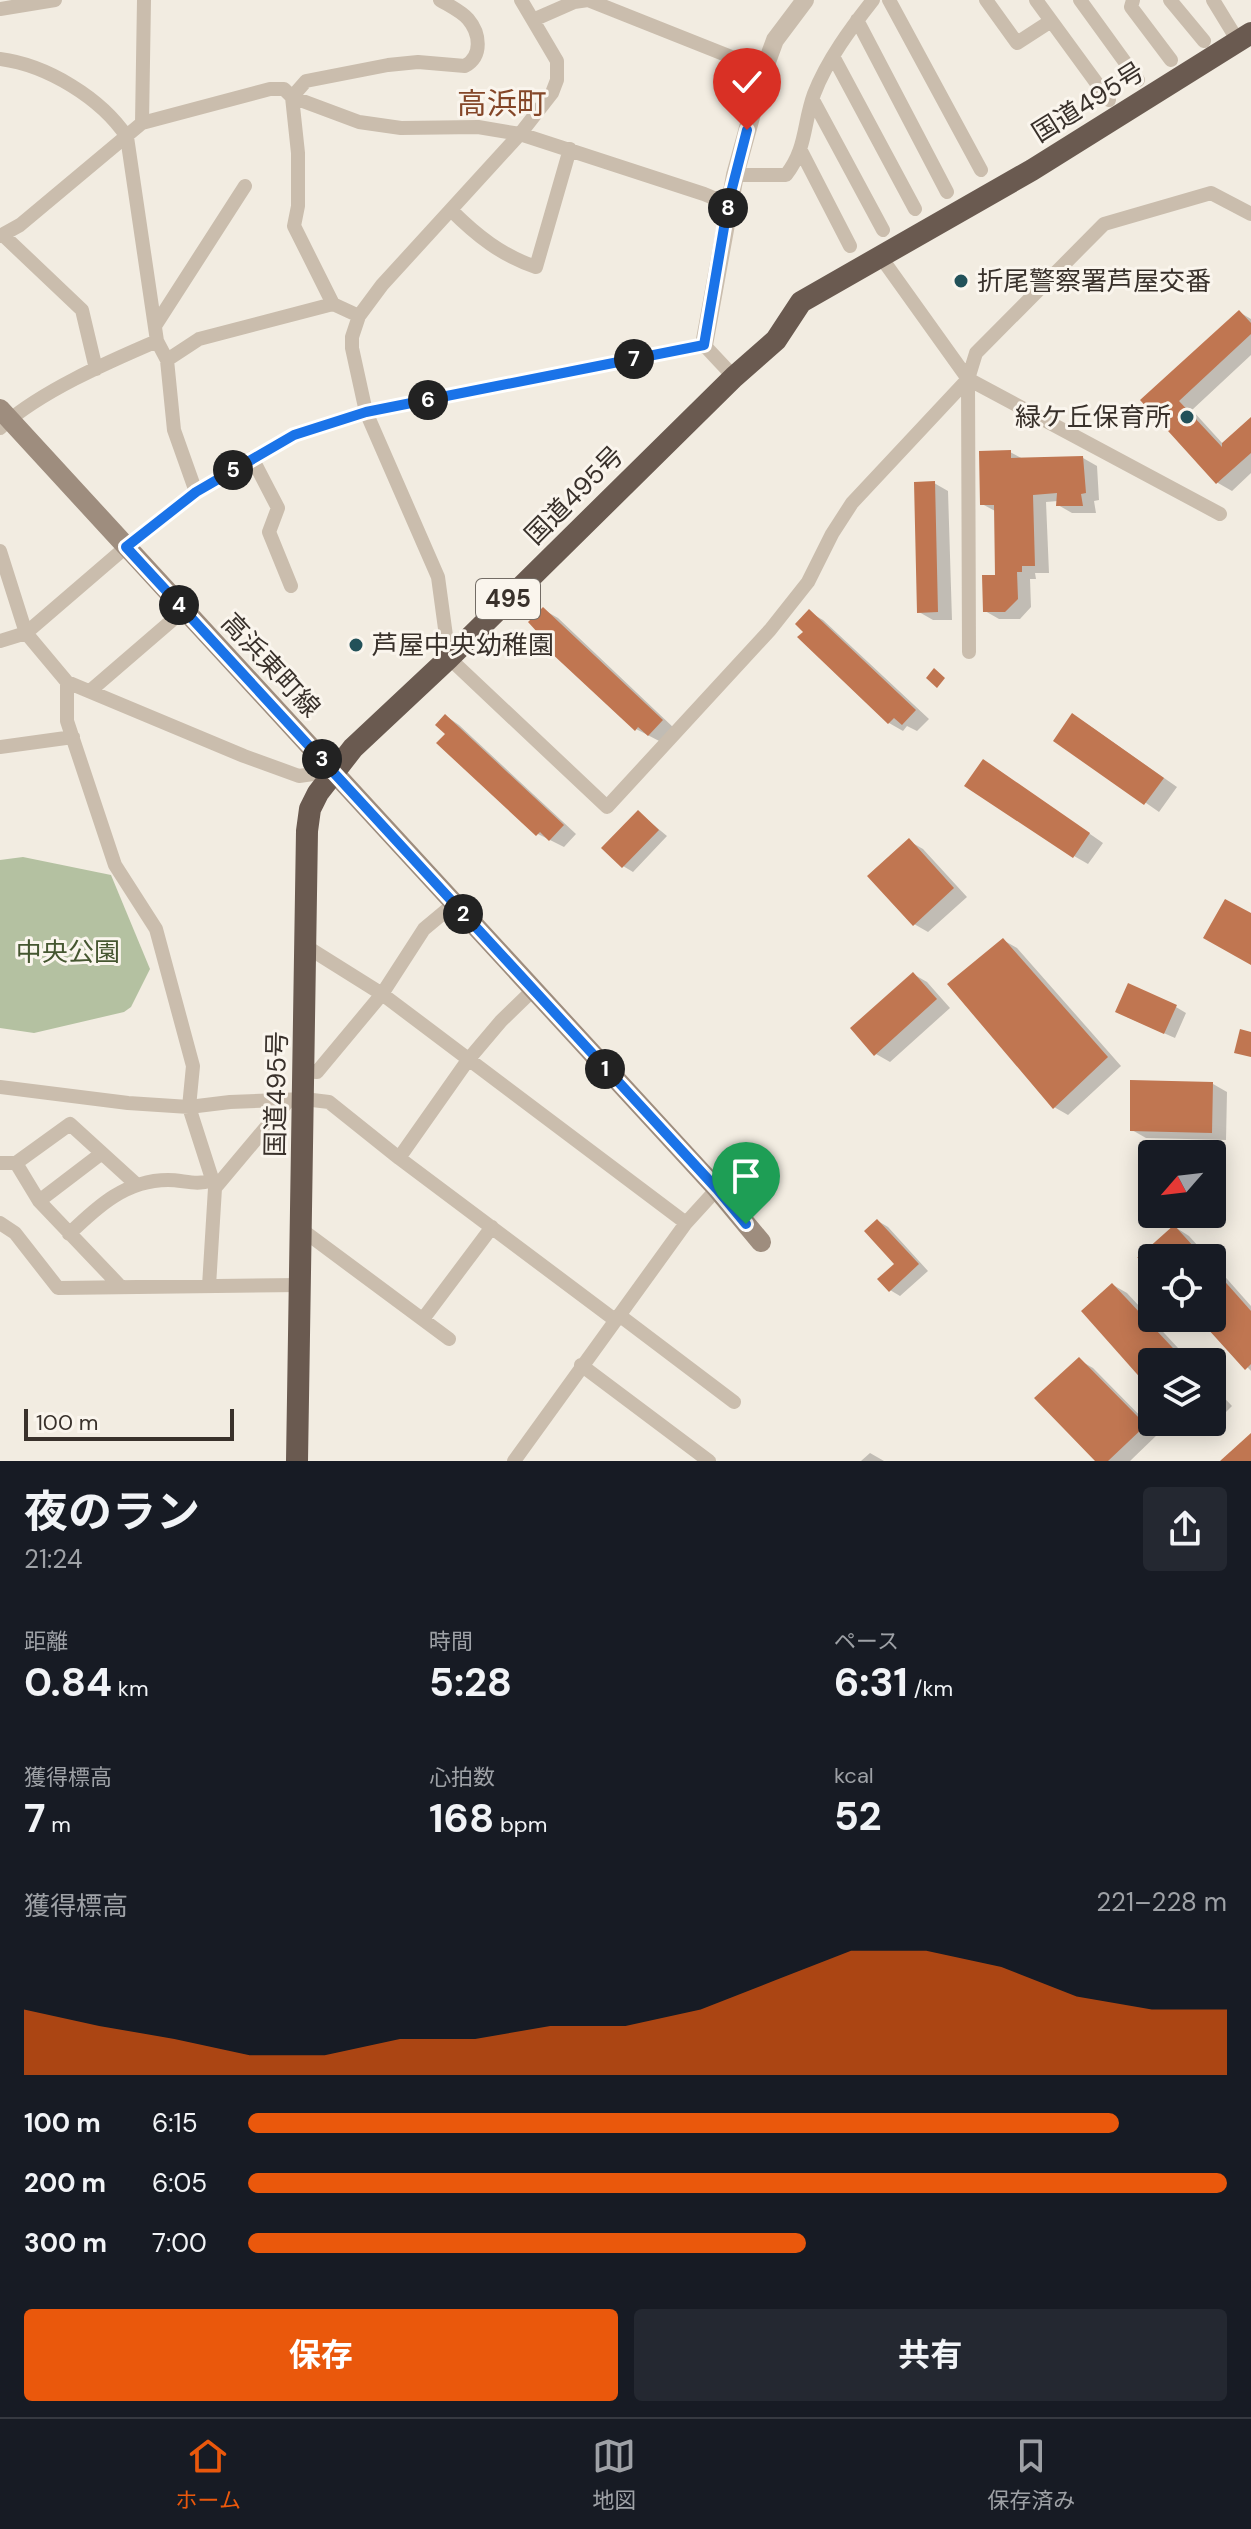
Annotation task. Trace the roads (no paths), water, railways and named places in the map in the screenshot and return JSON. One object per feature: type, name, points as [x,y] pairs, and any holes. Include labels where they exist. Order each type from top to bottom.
[{"type":"highway","name":"国道495号","points":[[297,1461],[301,1229],[296,1100],[304,1071],[307,831],[310,809],[318,793],[353,748],[449,658],[734,377],[776,340],[801,302],[1032,170],[1244,37]]},
{"type":"main road","name":"高浜東町線","points":[[3,419],[334,771],[717,1189],[761,1242]]},
{"type":"street","points":[[0,9],[55,0]]},
{"type":"street","points":[[142,123],[144,0]]},
{"type":"street","points":[[359,316],[333,304],[294,226],[298,206],[298,153],[292,97],[306,81],[388,65],[418,62],[465,66],[472,62],[478,51],[473,27],[468,18],[440,0]]},
{"type":"street","points":[[521,0],[557,61],[557,80],[552,93],[520,134],[382,285],[359,316],[352,348],[366,412],[438,577],[449,658],[607,807],[770,630],[808,582],[852,503],[968,379]]},
{"type":"street","points":[[533,20],[574,2],[588,0],[764,70]]},
{"type":"street","points":[[704,345],[728,204],[764,70],[775,40],[805,0]]},
{"type":"street","points":[[735,175],[786,175],[797,160],[813,100],[834,58],[873,0]]},
{"type":"street","points":[[889,0],[981,170]]},
{"type":"street","points":[[986,0],[1017,43],[1051,21]]},
{"type":"street","points":[[1036,0],[1109,100]]},
{"type":"street","points":[[1080,0],[1138,80]]},
{"type":"street","points":[[1133,0],[1131,7],[1171,60]]},
{"type":"street","points":[[1170,0],[1204,41]]},
{"type":"street","points":[[1213,0],[1244,37]]},
{"type":"street","points":[[857,20],[947,192]]},
{"type":"street","points":[[834,58],[915,209]]},
{"type":"street","points":[[0,59],[28,66],[63,82],[115,119],[127,137],[156,334],[167,360],[174,430],[196,492]]},
{"type":"street","points":[[96,369],[82,310],[2,236],[20,225],[142,123],[270,89],[284,89],[292,97],[359,122],[401,128],[478,127],[520,134],[728,204]]},
{"type":"street","points":[[813,100],[883,230]]},
{"type":"street","points":[[451,210],[474,233],[515,260],[536,267],[570,149]]},
{"type":"street","points":[[800,149],[850,246]]},
{"type":"street","points":[[3,419],[156,334],[245,186]]},
{"type":"street","points":[[969,652],[968,379],[976,353],[1104,224],[1211,193],[1251,214]]},
{"type":"street","points":[[880,256],[968,379],[1220,514]]},
{"type":"street","points":[[167,360],[199,339],[333,304]]},
{"type":"street","points":[[704,345],[734,377]]},
{"type":"street","points":[[0,641],[26,633],[196,492],[294,435],[366,412],[704,345]]},
{"type":"street","points":[[252,458],[278,508],[269,532],[291,586]]},
{"type":"street","points":[[0,551],[26,633],[67,682],[299,776],[334,771]]},
{"type":"street","points":[[90,691],[184,610]]},
{"type":"street","points":[[67,682],[67,721],[115,865],[156,929],[193,1066],[189,1107],[214,1184],[209,1286]]},
{"type":"street","points":[[0,747],[73,737]]},
{"type":"street","points":[[304,1071],[317,1072],[382,994],[424,929],[454,904]]},
{"type":"street","points":[[307,947],[382,994],[686,1223]]},
{"type":"street","points":[[399,1158],[468,1060],[533,990]]},
{"type":"street","points":[[0,1087],[128,1103],[189,1107],[230,1102],[329,1102],[492,1227],[734,1402]]},
{"type":"street","points":[[69,1234],[105,1200],[137,1185],[168,1180],[214,1184],[296,1100]]},
{"type":"street","points":[[0,1163],[16,1163],[70,1124],[137,1185]]},
{"type":"street","points":[[39,1201],[102,1153]]},
{"type":"street","points":[[16,1163],[39,1201],[121,1287]]},
{"type":"street","points":[[514,1461],[686,1223],[717,1189]]},
{"type":"street","points":[[0,1223],[15,1233],[58,1288],[300,1285]]},
{"type":"street","points":[[423,1319],[492,1227]]},
{"type":"street","points":[[301,1229],[449,1339]]},
{"type":"street","points":[[581,1365],[709,1461]]},
{"type":"place","name":"折尾警察署芦屋交番","points":[[961,281]]},
{"type":"place","name":"緑ケ丘保育所","points":[[1187,417]]},
{"type":"place","name":"芦屋中央幼稚園","points":[[356,645]]},
{"type":"district","name":"高浜町","points":[[502,104]]},
{"type":"park label","name":"中央公園","points":[[68,952]]}]
